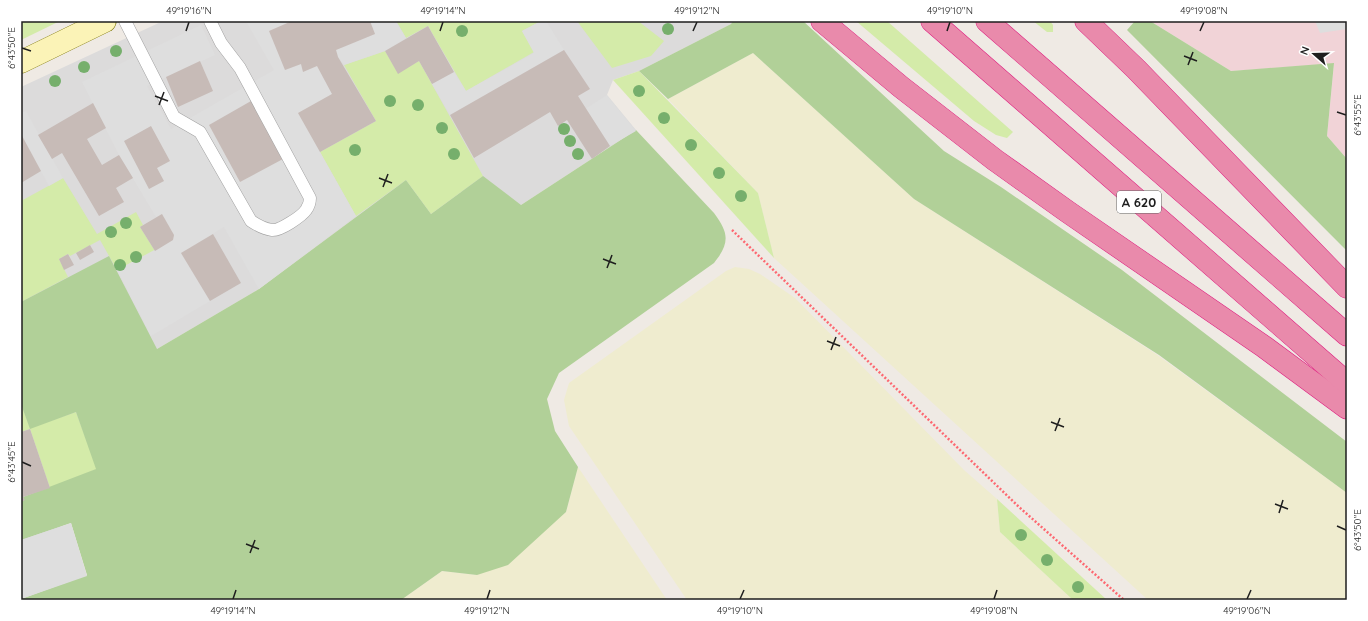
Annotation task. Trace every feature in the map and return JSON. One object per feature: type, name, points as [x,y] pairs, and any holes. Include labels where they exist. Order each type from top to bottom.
[{"type":"highway","points":[[822,21],[902,88],[995,160],[1075,217],[1263,346],[1347,408]]},
{"type":"highway","name":"A 620","points":[[932,21],[1347,383]]},
{"type":"highway","name":"A 620","points":[[986,21],[1347,335]]},
{"type":"highway","points":[[1086,21],[1136,69],[1347,287]]},
{"type":"main road","points":[[21,62],[105,21]]},
{"type":"lane","points":[[125,21],[174,117],[200,132],[251,221],[272,230],[280,229],[305,212],[310,204],[310,198],[240,68],[221,44],[210,21]]},
{"type":"path","points":[[732,230],[1019,507],[1124,600]]},
{"type":"shaded area","points":[[163,21],[733,21],[731,24],[639,71],[613,80],[607,95],[636,130],[521,205],[406,180],[259,289],[157,349],[21,600],[21,87]]},
{"type":"shaded area","points":[[246,21],[292,21],[269,31],[285,70],[301,64],[303,71],[317,66],[332,94],[298,113],[356,216],[259,289],[224,227],[181,253],[210,301],[151,336],[117,270],[173,240],[174,235],[162,214],[156,217],[119,155],[82,82],[201,25],[215,55],[147,86],[171,129],[274,70]]},
{"type":"shaded area","points":[[370,21],[396,21],[406,38],[385,51],[344,65],[338,57],[336,50],[375,34]]},
{"type":"shaded area","points":[[541,21],[546,21],[564,50],[450,115],[432,84],[454,72],[466,91],[534,53],[522,31]]},
{"type":"shaded area","points":[[1150,21],[1347,21],[1347,159],[1327,136],[1334,64],[1231,71]]},
{"type":"shaded area","points":[[1315,21],[1347,21],[1347,29],[1320,33]]},
{"type":"shaded area","points":[[753,53],[914,199],[1156,354],[1347,493],[1347,600],[1148,600],[774,258],[758,193],[668,99]]},
{"type":"shaded area","points":[[607,95],[636,131],[610,146],[585,109]]},
{"type":"shaded area","points":[[26,111],[63,178],[49,186],[21,134],[21,113]]},
{"type":"shaded area","points":[[735,267],[749,269],[760,274],[795,298],[964,470],[997,499],[1000,532],[1073,600],[687,600],[569,426],[564,400],[569,383],[726,271]]},
{"type":"shaded area","points":[[578,467],[667,600],[401,600],[442,571],[477,575],[566,512]]},
{"type":"shaded area","points":[[71,523],[87,576],[21,599],[21,540]]},
{"type":"green space","points":[[21,21],[60,21],[21,40]]},
{"type":"green space","points":[[396,21],[541,21],[522,31],[534,52],[466,91],[428,26],[406,38]]},
{"type":"green space","points":[[577,21],[638,21],[664,41],[651,56],[612,68]]},
{"type":"green space","points":[[733,21],[803,21],[944,151],[1001,187],[1122,270],[1347,442],[1347,493],[1159,355],[914,199],[753,53],[668,99],[639,71],[731,24]]},
{"type":"green space","points":[[856,21],[887,21],[1013,132],[1007,138],[996,135],[974,121]]},
{"type":"green space","points":[[1033,21],[1050,21],[1053,25],[1053,32],[1047,32]]},
{"type":"green space","points":[[1135,21],[1150,21],[1231,71],[1334,63],[1327,136],[1347,159],[1347,251],[1127,30]]},
{"type":"green space","points":[[385,51],[398,73],[419,61],[483,176],[431,214],[406,180],[356,216],[320,152],[376,121],[344,65]]},
{"type":"green space","points":[[639,71],[758,193],[774,258],[613,80]]},
{"type":"green space","points":[[636,130],[714,213],[723,226],[726,238],[725,244],[723,250],[714,263],[559,373],[547,399],[555,431],[578,467],[566,512],[508,565],[477,575],[442,571],[401,600],[21,600],[87,575],[71,523],[21,540],[21,502],[24,500],[23,497],[96,469],[76,412],[30,429],[21,404],[21,302],[109,256],[157,349],[259,289],[406,180],[431,214],[483,176],[521,205]]},
{"type":"green space","points":[[63,178],[97,234],[136,212],[143,225],[140,227],[155,251],[117,270],[100,240],[70,256],[68,254],[59,259],[68,277],[21,302],[21,201]]},
{"type":"green space","points":[[21,404],[30,428],[76,412],[97,469],[50,488],[30,429],[21,432]]},
{"type":"green space","points":[[997,499],[1107,600],[1073,600],[1000,532]]},
{"type":"building","points":[[292,21],[370,21],[375,34],[336,50],[338,57],[376,121],[320,152],[298,113],[332,94],[317,66],[303,72],[301,64],[285,70],[269,31]]},
{"type":"building","points":[[428,26],[454,72],[432,84],[419,61],[398,74],[385,51]]},
{"type":"building","points":[[564,50],[590,89],[578,96],[610,146],[592,159],[567,120],[558,126],[550,112],[474,158],[450,115]]},
{"type":"building","points":[[200,61],[213,91],[178,107],[166,77]]},
{"type":"building","points":[[251,101],[283,159],[240,182],[209,125]]},
{"type":"building","points":[[93,103],[106,128],[87,139],[102,165],[119,155],[133,178],[116,188],[124,202],[99,216],[62,153],[52,159],[38,135]]},
{"type":"building","points":[[151,126],[170,161],[157,168],[164,181],[149,189],[124,141]]},
{"type":"building","points":[[21,134],[41,171],[21,183]]},
{"type":"building","points":[[162,214],[174,235],[173,240],[155,251],[140,227]]},
{"type":"building","points":[[213,234],[241,283],[210,301],[181,253]]},
{"type":"building","points":[[90,245],[94,252],[80,260],[76,253]]},
{"type":"building","points":[[68,254],[74,265],[64,270],[59,259]]},
{"type":"building","points":[[30,429],[50,488],[23,497],[25,500],[21,502],[21,432]]}]
